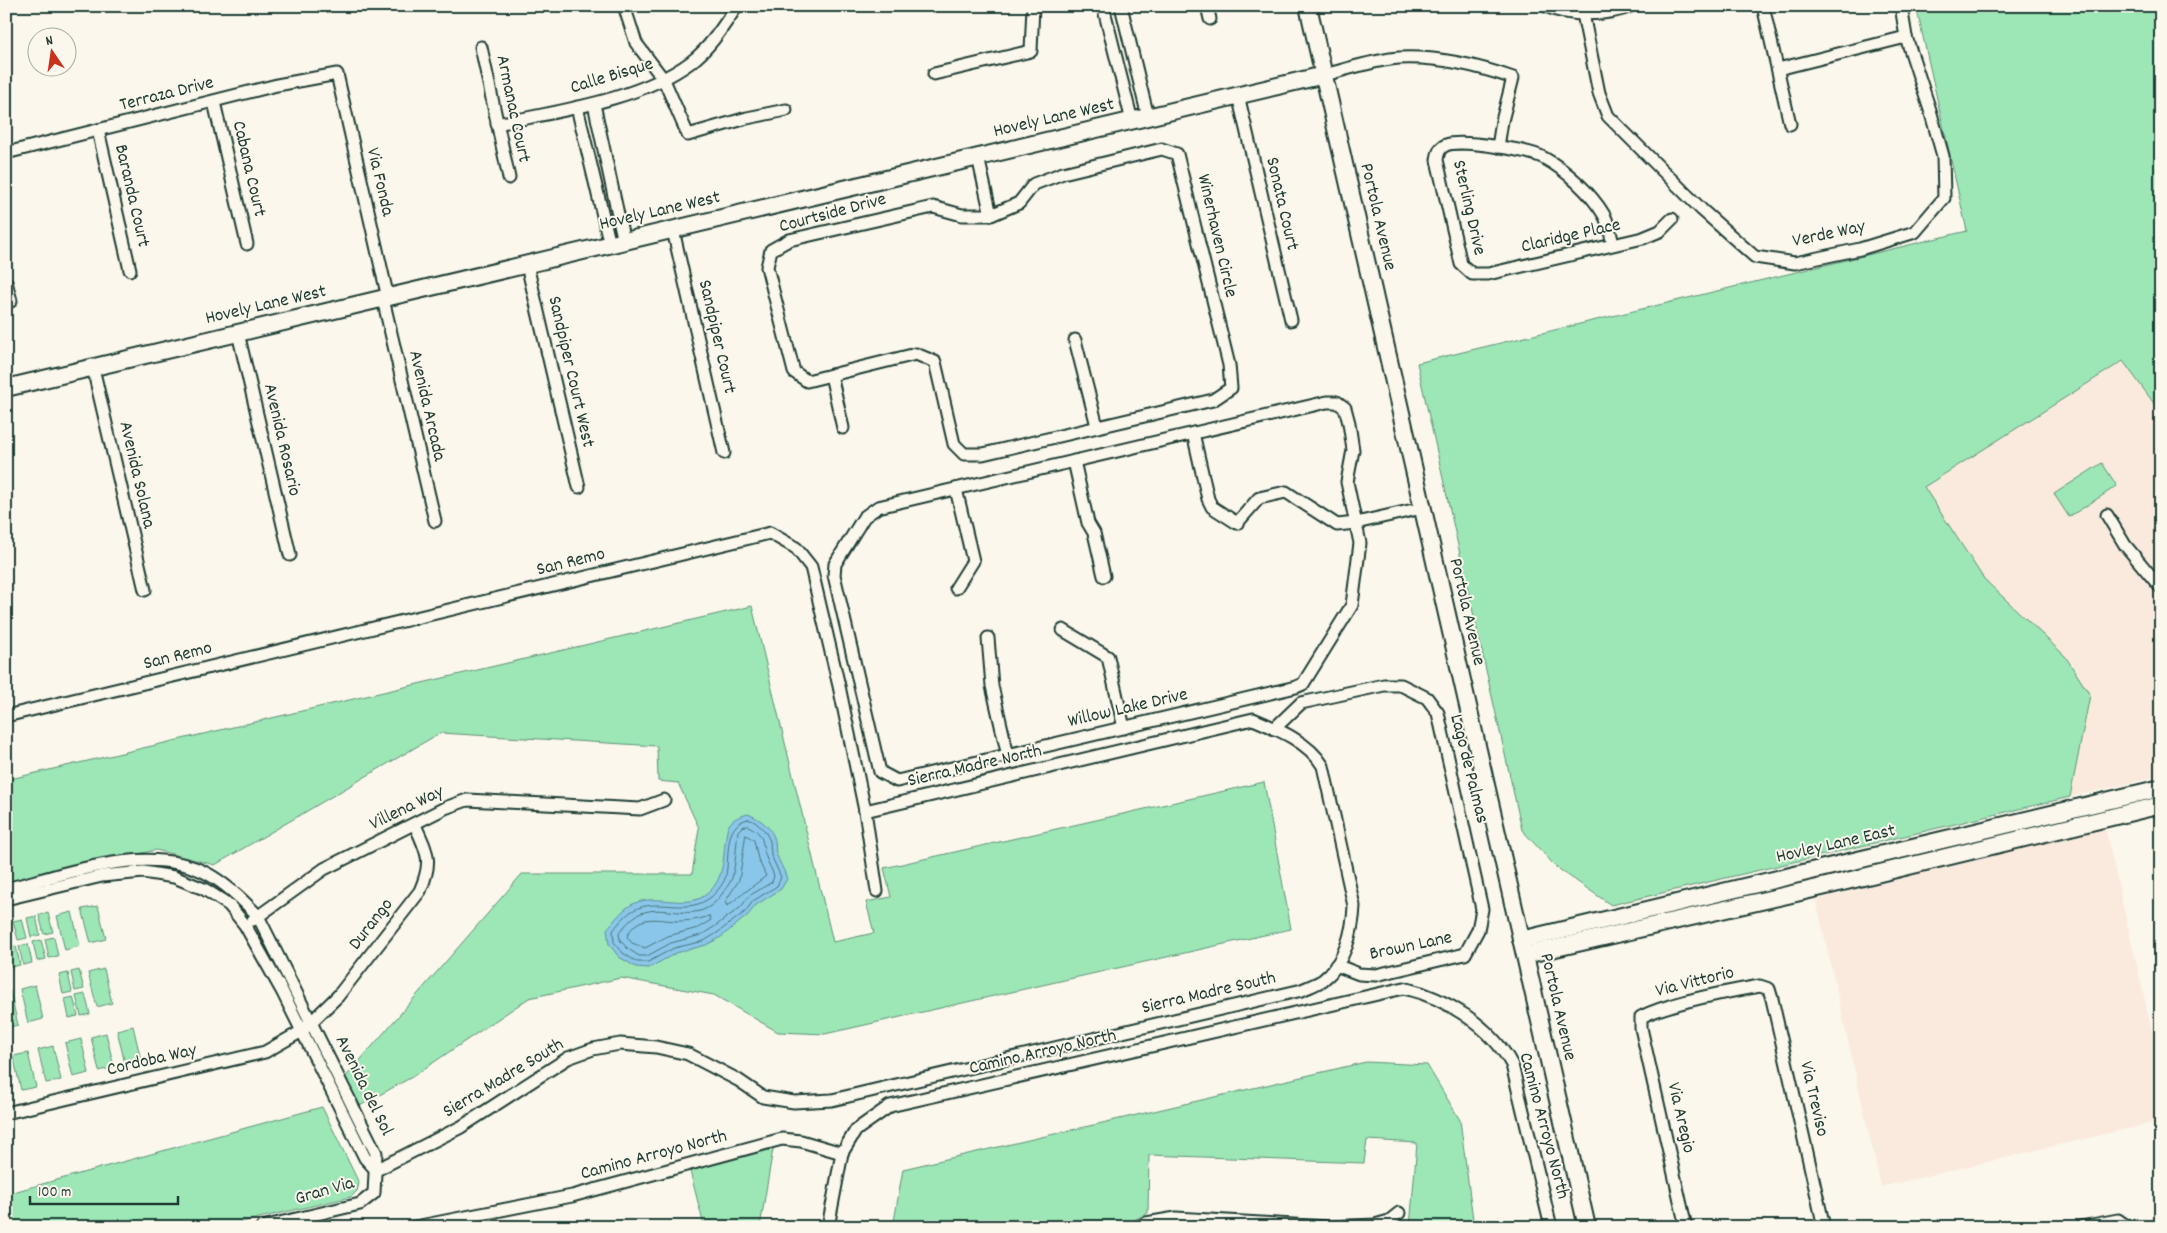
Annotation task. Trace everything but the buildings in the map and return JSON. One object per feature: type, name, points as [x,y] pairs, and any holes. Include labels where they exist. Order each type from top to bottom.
[{"type":"street","name":"Calle Bisque","points":[[497,124],[594,104],[664,80],[693,60],[718,33],[737,6]]},
{"type":"street","points":[[934,74],[1031,51],[1033,6]]},
{"type":"street","points":[[1103,6],[1109,30],[1140,119]]},
{"type":"street","points":[[1121,6],[1126,25],[1140,119]]},
{"type":"street","points":[[1207,6],[1210,19]]},
{"type":"street","name":"Portola Avenue","points":[[1308,6],[1587,1227]]},
{"type":"street","points":[[1546,6],[1583,14],[1622,10],[1631,6]]},
{"type":"street","points":[[1763,6],[1790,124]]},
{"type":"street","name":"Verde Way","points":[[1583,14],[1599,93],[1608,116],[1702,210],[1755,257],[1795,263],[1860,249],[1915,232],[1944,198],[1944,156],[1906,36],[1901,6]]},
{"type":"street","points":[[626,12],[636,42],[664,80],[688,136],[747,118],[786,110]]},
{"type":"street","points":[[1109,30],[1126,25]]},
{"type":"street","points":[[1778,69],[1906,36]]},
{"type":"street","name":"Armanac Court","points":[[481,47],[509,178]]},
{"type":"street","points":[[1324,75],[1398,58],[1439,59],[1481,67],[1512,78],[1498,147],[1527,151],[1544,157],[1580,186],[1604,215],[1609,226],[1613,245]]},
{"type":"street","name":"Terraza Drive","points":[[6,153],[276,85],[336,74]]},
{"type":"street","name":"Via Fonda","points":[[336,74],[385,298]]},
{"type":"street","name":"Hovely Lane West","points":[[6,388],[1324,75]]},
{"type":"street","name":"Sonata Court","points":[[1238,96],[1291,320]]},
{"type":"street","name":"Cabana Court","points":[[214,102],[247,244]]},
{"type":"street","points":[[594,104],[604,150],[617,243]]},
{"type":"street","points":[[577,107],[588,155],[617,243]]},
{"type":"street","name":"Baranda Court","points":[[98,130],[130,270]]},
{"type":"street","name":"Sterling Drive","points":[[1472,274],[1465,270],[1461,264],[1437,160],[1438,153],[1442,147],[1454,142],[1498,147]]},
{"type":"street","name":"Winerhaven Circle","points":[[991,215],[1019,203],[1034,184],[1063,173],[1162,149],[1177,154],[1228,365],[1231,388],[1213,400],[1097,426]]},
{"type":"street","points":[[588,155],[604,150]]},
{"type":"street","points":[[978,157],[991,215]]},
{"type":"street","name":"Courtside Drive","points":[[991,215],[962,215],[933,207],[789,240],[771,250],[767,267],[794,372],[807,381],[916,354],[935,362],[954,444],[964,454],[983,454],[1097,426]]},
{"type":"street","name":"Claridge Place","points":[[1472,274],[1488,274],[1613,245],[1660,231],[1672,219]]},
{"type":"street","name":"Sandpiper Court","points":[[673,230],[724,453]]},
{"type":"street","name":"Sandpiper Court West","points":[[528,264],[579,487]]},
{"type":"street","points":[[6,282],[11,301],[6,302]]},
{"type":"street","name":"Avenida Arcada","points":[[385,298],[435,521]]},
{"type":"street","name":"Avenida Rosario","points":[[238,333],[290,555]]},
{"type":"street","points":[[1075,340],[1097,426]]},
{"type":"street","name":"Avenida Solana","points":[[93,368],[144,590]]},
{"type":"street","points":[[830,375],[843,428]]},
{"type":"street","name":"Willow Lake Drive","points":[[1327,402],[1337,402],[1345,408],[1353,450],[1347,482],[1360,542],[1352,605],[1304,684],[1296,688],[897,781],[880,772],[834,575],[835,564],[864,517],[878,507],[1193,433],[1327,402]]},
{"type":"street","points":[[1193,433],[1208,498],[1212,507],[1237,523],[1260,498],[1286,492],[1337,525],[1356,524],[1422,508]]},
{"type":"street","points":[[1074,461],[1088,523],[1094,533],[1104,576]]},
{"type":"street","points":[[956,489],[973,561],[956,588]]},
{"type":"street","points":[[2107,515],[2126,545],[2161,588]]},
{"type":"street","name":"San Remo","points":[[6,716],[770,533],[796,548],[811,567],[839,686],[865,811],[877,891]]},
{"type":"street","points":[[1063,630],[1108,657],[1124,728]]},
{"type":"street","points":[[988,638],[992,686],[1008,756]]},
{"type":"street","name":"Lago de Palmas","points":[[1274,729],[1300,703],[1384,685],[1401,686],[1427,698],[1438,713],[1482,908],[1478,930],[1465,954]]},
{"type":"street","name":"Sierra Madre North","points":[[865,811],[1252,719],[1307,747],[1318,756]]},
{"type":"street","name":"Sierra Madre South","points":[[376,1170],[461,1126],[568,1058],[593,1048],[620,1044],[672,1050],[688,1054],[738,1080],[763,1097],[794,1102],[832,1100],[1302,990],[1323,980],[1336,964],[1353,928],[1354,906],[1327,782],[1318,756]]},
{"type":"street","name":"Hovley Lane East","points":[[1523,947],[1898,851],[2161,788]]},
{"type":"street","name":"Villena Way","points":[[246,925],[324,869],[445,808],[467,800],[640,810],[664,800]]},
{"type":"street","name":"Hovley Lane East","points":[[1523,947],[1822,887],[2161,805]]},
{"type":"street","name":"Durango","points":[[302,1031],[338,996],[420,892],[428,872],[427,850],[415,824]]},
{"type":"street","points":[[1822,887],[1822,879],[1826,874],[1898,851]]},
{"type":"street","name":"Avenida del Sol","points":[[6,889],[121,861],[174,862],[208,874],[244,901],[258,916],[312,1022],[376,1153],[376,1170]]},
{"type":"street","name":"Avenida del Sol","points":[[6,899],[102,876],[143,872],[174,877],[204,889],[229,905],[246,925],[302,1031],[365,1158],[376,1170]]},
{"type":"street","name":"Brown Lane","points":[[1336,964],[1359,974],[1376,975],[1465,954]]},
{"type":"street","name":"Via Vittorio","points":[[1641,1017],[1653,1011],[1678,1004],[1760,986]]},
{"type":"street","name":"Via Treviso","points":[[1760,986],[1769,989],[1772,999],[1824,1227]]},
{"type":"street","name":"Camino Arroyo North","points":[[415,1227],[572,1196],[782,1139],[801,1141],[842,1153],[856,1130],[890,1106],[1404,988],[1425,993],[1446,1003],[1476,1024],[1504,1049],[1512,1065],[1552,1227]]},
{"type":"street","name":"Via Aregio","points":[[1641,1017],[1641,1028],[1686,1227]]},
{"type":"street","name":"Cordoba Way","points":[[6,1113],[265,1052],[302,1031]]},
{"type":"street","points":[[828,1227],[842,1153]]},
{"type":"street","name":"Gran Via","points":[[262,1227],[360,1204],[374,1193],[376,1170]]},
{"type":"street","points":[[1139,1227],[1146,1223],[1176,1218],[1328,1227],[1375,1225],[1389,1221],[1399,1214]]},
{"type":"street","points":[[2081,1227],[2118,1220],[2128,1226]]},
{"type":"shaded area","points":[[2123,361],[2161,413],[2161,776],[2070,797],[2090,695],[2065,656],[1984,579],[1924,487]]},
{"type":"shaded area","points":[[2105,827],[2161,1070],[2161,1121],[1881,1187],[1816,900]]},
{"type":"green space","points":[[1916,6],[2161,6],[2161,413],[2123,361],[1924,487],[1984,579],[2065,656],[2090,695],[2070,797],[1611,905],[1556,867],[1522,830],[1417,363],[1967,231]]},
{"type":"green space","points":[[2102,463],[2117,486],[2069,517],[2054,494]]},
{"type":"green space","points":[[752,606],[833,942],[874,933],[866,902],[891,897],[884,868],[1264,782],[1291,929],[825,1034],[778,1032],[714,995],[621,978],[529,998],[412,1077],[356,1108],[342,1081],[522,874],[692,874],[699,828],[678,783],[658,781],[657,746],[440,733],[215,865],[156,850],[6,884],[6,780]]},
{"type":"green space","points":[[98,906],[106,939],[91,943],[82,909]]},
{"type":"green space","points":[[72,912],[80,946],[65,950],[57,916]]},
{"type":"green space","points":[[48,913],[53,932],[44,934],[39,915]]},
{"type":"green space","points":[[36,916],[40,935],[31,937],[27,918]]},
{"type":"green space","points":[[22,919],[27,938],[18,940],[13,921]]},
{"type":"green space","points":[[54,937],[58,956],[49,958],[45,939]]},
{"type":"green space","points":[[41,940],[46,959],[37,961],[33,942]]},
{"type":"green space","points":[[28,944],[32,963],[23,965],[19,946]]},
{"type":"green space","points":[[16,946],[20,965],[11,967],[7,948]]},
{"type":"green space","points":[[104,969],[112,1003],[97,1007],[88,973]]},
{"type":"green space","points":[[79,970],[84,989],[75,991],[71,972]]},
{"type":"green space","points":[[68,973],[72,992],[63,994],[59,975]]},
{"type":"green space","points":[[35,985],[43,1019],[28,1023],[20,989]]},
{"type":"green space","points":[[10,991],[18,1025],[6,1028],[6,992]]},
{"type":"green space","points":[[85,994],[90,1014],[81,1016],[76,996]]},
{"type":"green space","points":[[73,997],[78,1016],[69,1018],[65,999]]},
{"type":"green space","points":[[133,1026],[141,1060],[125,1064],[117,1030]]},
{"type":"green space","points":[[106,1033],[114,1067],[99,1071],[91,1037]]},
{"type":"green space","points":[[81,1039],[89,1073],[73,1077],[65,1043]]},
{"type":"green space","points":[[53,1046],[61,1080],[46,1083],[38,1050]]},
{"type":"green space","points":[[28,1053],[36,1087],[21,1090],[13,1056]]},
{"type":"green space","points":[[1366,1062],[1427,1065],[1460,1120],[1474,1227],[1410,1227],[1417,1143],[1367,1140],[1364,1163],[1149,1155],[1148,1213],[1122,1226],[1017,1222],[1016,1227],[893,1227],[903,1169]]},
{"type":"green space","points":[[322,1107],[359,1183],[357,1191],[351,1197],[220,1227],[6,1227],[6,1194]]},
{"type":"green space","points":[[773,1149],[760,1227],[701,1227],[704,1226],[690,1171]]},
{"type":"water","points":[[748,814],[765,824],[773,836],[776,853],[787,879],[781,889],[756,905],[748,915],[721,937],[706,945],[676,953],[649,968],[636,967],[619,957],[609,944],[607,929],[616,918],[631,905],[644,900],[692,901],[708,893],[718,881],[728,826],[735,819]]}]
